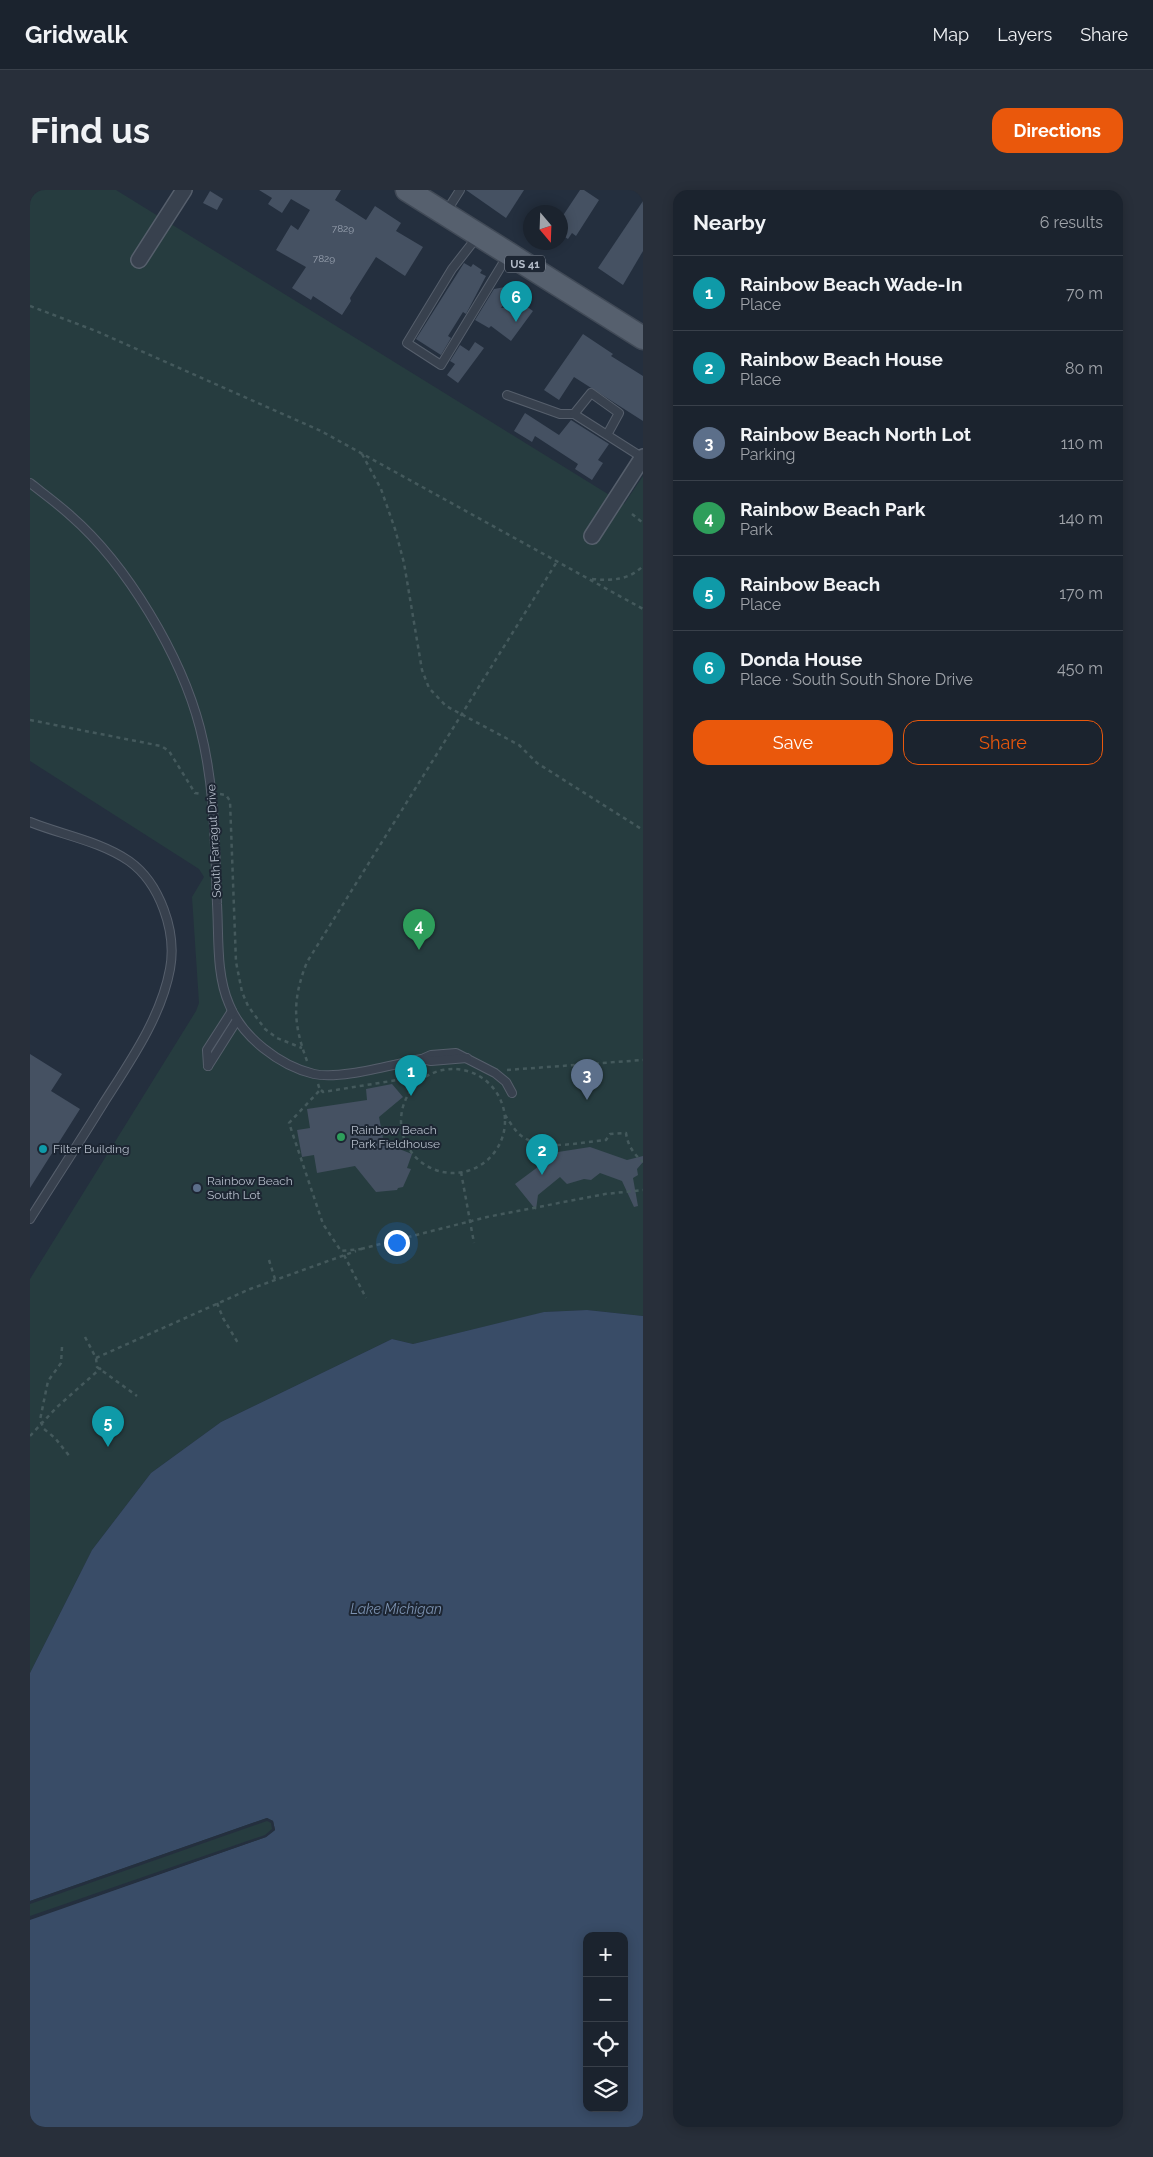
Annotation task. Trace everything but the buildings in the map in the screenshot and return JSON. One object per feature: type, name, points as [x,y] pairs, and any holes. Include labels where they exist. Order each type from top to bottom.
[{"type":"main road","name":"US 41","points":[[407,190],[643,338]]},
{"type":"street","points":[[139,260],[184,190]]},
{"type":"street","points":[[592,536],[643,458]]},
{"type":"lane","points":[[445,214],[460,190]]},
{"type":"lane","points":[[478,235],[452,269],[407,342],[441,365],[508,254]]},
{"type":"lane","points":[[574,414],[591,393],[620,413],[607,435]]},
{"type":"lane","points":[[507,395],[560,414],[574,414],[643,458]]},
{"type":"lane","name":"South Farragut Drive","points":[[30,483],[72,516],[111,557],[139,596],[166,644],[188,692],[200,727],[211,785],[220,968],[223,986],[237,1020],[252,1038],[276,1056],[313,1074],[340,1075],[422,1059],[432,1055],[456,1053],[495,1073],[506,1082],[512,1093]]},
{"type":"lane","points":[[30,822],[107,850],[129,861],[144,877],[158,897],[168,921],[172,946],[170,969],[160,1003],[128,1064],[30,1219]]},
{"type":"lane","points":[[232,1010],[207,1050],[208,1066],[237,1020]]},
{"type":"path","points":[[30,306],[96,331],[321,431],[558,560],[643,609]]},
{"type":"path","points":[[362,453],[381,489],[395,529],[404,563],[426,680],[434,695],[461,715],[519,745],[537,763],[643,830]]},
{"type":"path","points":[[632,514],[643,523]]},
{"type":"path","points":[[220,794],[226,794],[230,801],[236,962],[242,992],[248,1006],[265,1029],[277,1038],[302,1048],[297,1033],[295,1007],[300,978],[307,962],[558,560]]},
{"type":"path","points":[[591,579],[624,578],[631,576],[643,566]]},
{"type":"path","points":[[30,720],[161,746],[169,751],[195,793],[202,795]]},
{"type":"path","points":[[478,1076],[517,1068],[643,1060]]},
{"type":"path","points":[[462,1070],[478,1076],[496,1092],[504,1115],[504,1132],[495,1150],[481,1165],[461,1172],[447,1172],[426,1166],[415,1156],[407,1145],[401,1124],[402,1110],[408,1096],[420,1082],[434,1073],[462,1070]]},
{"type":"path","points":[[313,1074],[320,1090],[323,1092],[416,1077],[420,1082]]},
{"type":"path","points":[[320,1090],[289,1123],[323,1224],[341,1251],[362,1248],[470,1221],[605,1194],[643,1190]]},
{"type":"path","points":[[504,1115],[520,1134],[534,1142],[548,1145],[606,1140],[610,1134],[626,1133],[628,1144],[634,1154],[643,1162]]},
{"type":"path","points":[[461,1172],[474,1243]]},
{"type":"path","points":[[96,1358],[275,1279],[362,1248]]},
{"type":"path","points":[[344,1255],[366,1298]]},
{"type":"path","points":[[269,1260],[275,1279]]},
{"type":"path","points":[[217,1303],[223,1318],[238,1343]]},
{"type":"path","points":[[84,1337],[96,1358],[97,1366],[137,1396]]},
{"type":"path","points":[[62,1347],[62,1363],[48,1381],[40,1413],[42,1425],[71,1458]]},
{"type":"path","points":[[30,1436],[57,1407],[102,1368]]},
{"type":"green space","points":[[30,190],[116,190],[624,504],[643,476],[643,1316],[587,1310],[545,1312],[413,1344],[392,1339],[221,1422],[151,1473],[92,1550],[30,1673],[30,1279],[196,1011],[199,1003],[192,897],[204,877],[199,869],[30,761]]},
{"type":"green space","points":[[267,1818],[273,1821],[275,1830],[266,1837],[30,1919],[30,1901]]},
{"type":"water","name":"Lake Michigan","points":[[587,1310],[643,1316],[643,2127],[30,2127],[30,1919],[266,1837],[275,1830],[273,1821],[267,1818],[30,1901],[30,1673],[92,1550],[151,1473],[221,1422],[392,1339],[413,1344],[544,1312]]},
{"type":"pier","points":[[267,1818],[273,1821],[275,1830],[266,1837],[30,1920],[30,1916],[265,1835],[272,1829],[271,1823],[267,1821],[30,1904],[30,1901]]},
{"type":"place","name":"Donda House","points":[[516,322]]},
{"type":"place","name":"Rainbow Beach Park","points":[[419,950]]},
{"type":"place","name":"Rainbow Beach Wade-In","points":[[411,1096]]},
{"type":"place","name":"Rainbow Beach North Lot","points":[[587,1100]]},
{"type":"place","name":"Rainbow Beach Park Fieldhouse","points":[[341,1137]]},
{"type":"place","name":"Filter Building","points":[[43,1149]]},
{"type":"place","name":"Rainbow Beach House","points":[[542,1175]]},
{"type":"place","name":"Rainbow Beach South Lot","points":[[197,1188]]},
{"type":"place","name":"Rainbow Beach","points":[[108,1447]]}]
